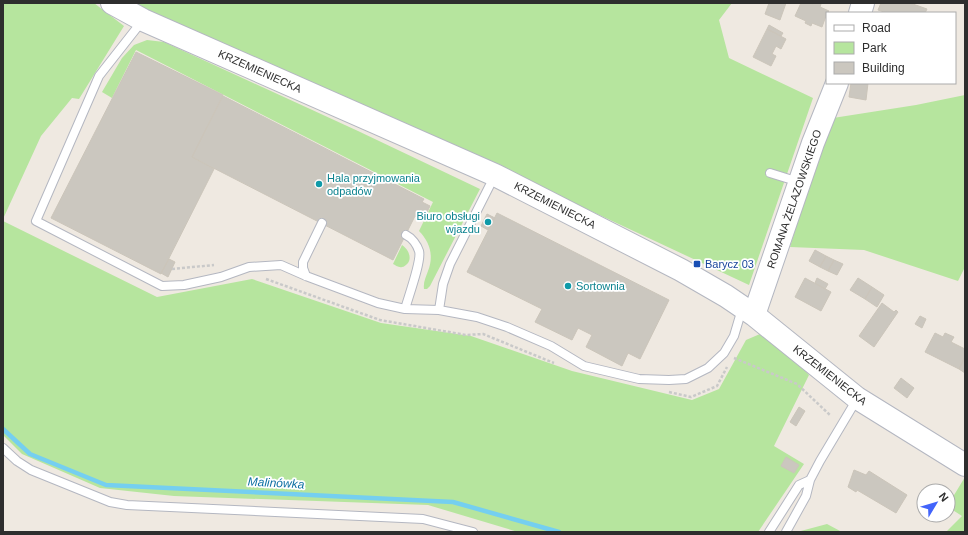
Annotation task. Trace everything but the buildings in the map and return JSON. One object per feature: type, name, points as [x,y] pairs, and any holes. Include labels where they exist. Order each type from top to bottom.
[{"type":"street","name":"KRZEMIENIECKA","points":[[112,3],[143,20],[495,175],[681,270],[726,296],[748,311],[857,398],[965,465]]},
{"type":"street","name":"ROMANA ŻELAZOWSKIEGO","points":[[748,311],[800,182],[813,143],[837,84]]},
{"type":"lane","points":[[143,20],[98,76],[36,221],[162,286],[184,285],[220,277],[249,267],[281,265],[378,303],[405,309],[439,310],[477,316],[551,346],[584,366],[639,380],[686,379],[708,368],[724,353],[748,311]]},
{"type":"lane","points":[[770,172],[800,182]]},
{"type":"lane","points":[[439,310],[443,284],[450,264],[495,175]]},
{"type":"lane","points":[[306,276],[303,268],[303,262],[322,223]]},
{"type":"lane","points":[[405,309],[419,262],[419,252],[415,243],[406,235]]},
{"type":"lane","points":[[786,532],[806,496],[810,480],[820,460],[857,398]]},
{"type":"lane","points":[[3,448],[17,461],[31,470],[110,502],[127,505],[423,519],[473,532]]},
{"type":"lane","points":[[769,532],[799,486],[810,480]]},
{"type":"path","points":[[172,269],[217,265]]},
{"type":"path","points":[[266,279],[380,320],[410,325]]},
{"type":"green space","points":[[3,3],[94,3],[124,26],[79,99],[72,98],[41,136],[3,219]]},
{"type":"green space","points":[[132,3],[732,3],[719,20],[729,58],[813,98],[749,285],[501,169]]},
{"type":"green space","points":[[147,40],[164,42],[480,189],[430,286],[427,289],[424,289],[424,282],[431,260],[430,250],[426,240],[419,231],[433,202],[136,50],[112,98],[102,92],[122,58],[134,45]]},
{"type":"green space","points":[[965,95],[965,267],[958,281],[864,250],[790,247],[810,181],[833,118],[916,105]]},
{"type":"green space","points":[[3,221],[157,297],[252,279],[381,323],[471,336],[572,371],[692,400],[719,389],[746,340],[760,334],[801,366],[809,375],[774,446],[804,464],[758,532],[518,532],[428,505],[174,496],[100,488],[22,454],[3,435]]},
{"type":"green space","points":[[402,245],[408,251],[410,258],[408,263],[401,267],[393,264]]},
{"type":"green space","points":[[965,477],[965,532],[946,532],[962,516],[956,512],[956,492]]},
{"type":"green space","points":[[827,524],[842,532],[797,532]]},
{"type":"waterway","name":"Malinówka","points":[[3,429],[30,454],[106,485],[453,502],[559,532]]},
{"type":"place","name":"Hala przyjmowania odpadów","points":[[319,184]]},
{"type":"place","name":"Biuro obsługi wjazdu","points":[[488,222]]},
{"type":"place","name":"Barycz 03","points":[[697,264]]},
{"type":"place","name":"Sortownia","points":[[568,286]]}]
